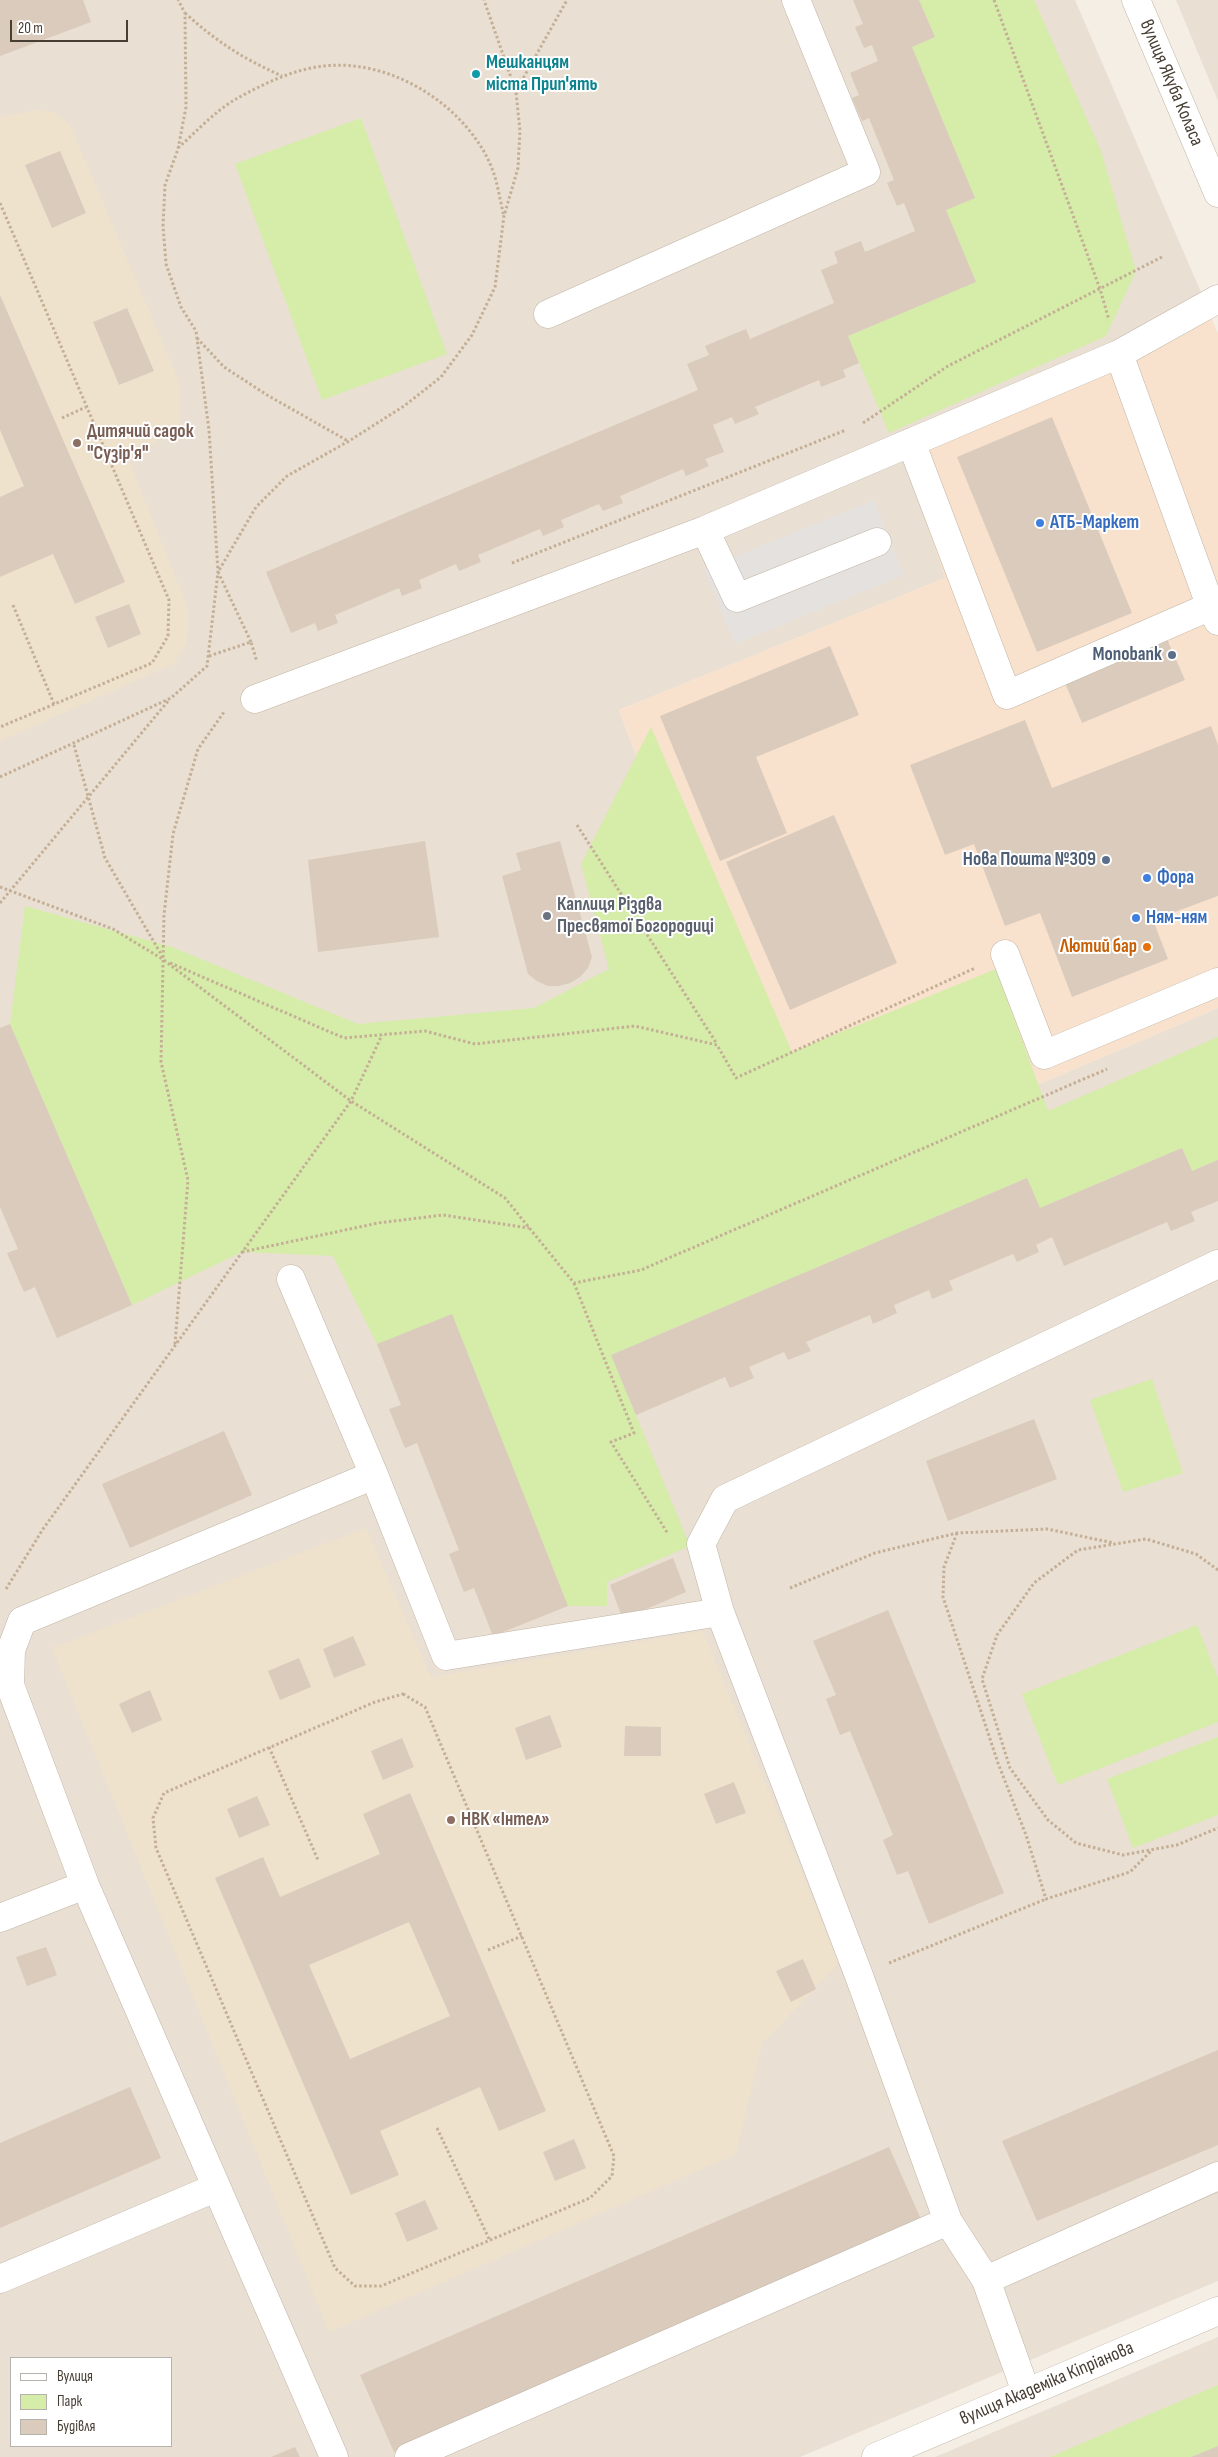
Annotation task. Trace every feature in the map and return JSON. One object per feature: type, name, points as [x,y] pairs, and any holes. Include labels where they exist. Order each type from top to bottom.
[{"type":"street","points":[[548,314],[866,172],[796,0]]},
{"type":"street","name":"вулиця Якуба Коласа","points":[[1136,0],[1218,193]]},
{"type":"street","points":[[255,699],[705,530],[1119,354],[1218,299]]},
{"type":"street","points":[[911,442],[1007,694],[1215,610],[1119,354]]},
{"type":"street","points":[[705,530],[736,598],[877,542]]},
{"type":"street","points":[[1005,954],[1044,1055],[1218,982]]},
{"type":"street","points":[[1026,2392],[986,2280],[948,2221],[858,1973],[720,1612],[701,1544],[725,1499],[1218,1264]]},
{"type":"street","points":[[291,1279],[374,1474],[446,1656],[720,1612]]},
{"type":"street","points":[[334,2457],[215,2188],[85,1885],[10,1684],[11,1650],[22,1621],[374,1474]]},
{"type":"street","points":[[0,1918],[85,1885]]},
{"type":"street","points":[[986,2280],[1218,2176]]},
{"type":"street","points":[[0,2279],[215,2188]]},
{"type":"street","points":[[409,2457],[948,2221]]},
{"type":"street","name":"вулиця Академіка Кіпріанова","points":[[876,2457],[1218,2311]]},
{"type":"path","points":[[178,0],[185,13],[214,39],[250,62],[282,77]]},
{"type":"path","points":[[218,572],[256,507],[286,476],[349,441],[404,406],[441,377],[472,335],[495,287],[504,216],[518,168],[520,130],[516,92],[484,0]]},
{"type":"path","points":[[516,92],[567,0]]},
{"type":"path","points":[[994,0],[1100,289],[1119,354]]},
{"type":"path","points":[[0,903],[171,698],[207,666],[218,572],[209,430],[196,332],[181,307],[166,264],[163,226],[165,185],[178,149],[186,107],[185,13]]},
{"type":"path","points":[[178,149],[234,100],[282,77],[323,66],[352,65],[387,72],[419,88],[450,110],[474,137],[493,171],[504,216]]},
{"type":"path","points":[[0,203],[169,600],[168,636],[152,663],[0,728]]},
{"type":"path","points":[[506,565],[864,422],[948,366],[1164,256]]},
{"type":"path","points":[[197,338],[224,367],[268,396],[349,441]]},
{"type":"path","points":[[62,418],[86,407]]},
{"type":"path","points":[[218,572],[251,642],[258,664],[267,660]]},
{"type":"path","points":[[13,605],[54,704]]},
{"type":"path","points":[[208,656],[251,642]]},
{"type":"path","points":[[0,777],[74,745],[171,698]]},
{"type":"path","points":[[175,1344],[188,1180],[161,1062],[165,960],[164,915],[173,834],[198,749],[225,710]]},
{"type":"path","points":[[74,745],[105,858],[165,960],[344,1038],[425,1031],[474,1044],[635,1026],[717,1045]]},
{"type":"path","points":[[577,825],[736,1078],[1005,954]]},
{"type":"path","points":[[0,887],[113,929],[165,960],[351,1101],[505,1198],[574,1283],[634,1433],[611,1442],[673,1542]]},
{"type":"path","points":[[5,1590],[43,1529],[351,1101],[382,1035]]},
{"type":"path","points":[[574,1283],[641,1270],[1108,1068]]},
{"type":"path","points":[[242,1252],[378,1223],[443,1214],[530,1228]]},
{"type":"path","points":[[790,1588],[875,1553],[957,1532],[1047,1529],[1117,1544]]},
{"type":"path","points":[[957,1532],[944,1567],[943,1597],[998,1763],[1026,1835],[1046,1898]]},
{"type":"path","points":[[1218,1570],[1196,1554],[1146,1539],[1078,1550],[1034,1584],[997,1635],[982,1679],[1010,1768],[1048,1820],[1076,1843],[1122,1854],[1177,1845],[1218,1828]]},
{"type":"path","points":[[403,1694],[425,1707],[522,1936],[614,2156],[612,2176],[590,2198],[490,2241],[381,2286],[355,2286],[335,2268],[156,1848],[153,1818],[164,1793],[375,1702],[403,1694]]},
{"type":"path","points":[[270,1747],[318,1860]]},
{"type":"path","points":[[858,1973],[895,1961],[1046,1898],[1130,1872],[1153,1849]]},
{"type":"path","points":[[488,1950],[522,1936]]},
{"type":"path","points":[[436,2128],[490,2241]]},
{"type":"shaded area","points":[[0,0],[1075,0],[1203,297],[945,578],[619,710],[799,1186],[1218,1008],[1218,2281],[800,2457],[0,2457]]},
{"type":"shaded area","points":[[1176,0],[1218,0],[1218,101]]},
{"type":"shaded area","name":"Дитячий садок \"Сузір'я\"","points":[[35,110],[56,113],[70,125],[180,383],[180,425],[129,461],[188,608],[187,642],[175,663],[0,741],[0,117]]},
{"type":"shaded area","points":[[1203,297],[1218,334],[1218,1008],[799,1186],[619,710],[945,578],[897,439],[1103,351]]},
{"type":"shaded area","points":[[874,500],[904,575],[735,644],[704,569]]},
{"type":"shaded area","name":"НВК «Інтел»","points":[[366,1528],[431,1677],[703,1631],[839,1963],[762,2044],[736,2154],[329,2332],[52,1648]]},
{"type":"shaded area","points":[[1218,2337],[1218,2457],[935,2457]]},
{"type":"green space","points":[[919,0],[1034,0],[1101,151],[1136,271],[1106,336],[889,433],[848,336],[976,282],[946,210],[975,198],[912,47],[935,37]]},
{"type":"green space","points":[[361,118],[447,354],[322,400],[235,164]]},
{"type":"green space","points":[[651,727],[792,1052],[996,969],[1048,1111],[1218,1037],[1218,1160],[1192,1171],[1182,1148],[1040,1208],[1027,1178],[611,1355],[690,1546],[607,1582],[607,1606],[568,1606],[452,1315],[377,1344],[333,1256],[242,1252],[132,1305],[10,1024],[25,906],[172,947],[358,1024],[534,1008],[609,969],[581,864]]},
{"type":"green space","points":[[1152,1379],[1183,1473],[1123,1492],[1090,1400]]},
{"type":"green space","points":[[1197,1625],[1218,1678],[1218,1722],[1058,1785],[1022,1694]]},
{"type":"green space","points":[[1218,1737],[1218,1815],[1133,1848],[1107,1779]]},
{"type":"green space","points":[[1218,2385],[1218,2446],[1191,2457],[1050,2457]]},
{"type":"building","points":[[0,0],[83,0],[91,22],[0,56]]},
{"type":"building","points":[[853,0],[919,0],[935,37],[912,47],[975,198],[946,210],[976,282],[848,336],[859,363],[843,370],[846,377],[821,387],[819,380],[755,407],[759,414],[735,424],[732,417],[713,425],[724,452],[705,459],[709,466],[686,476],[683,469],[620,496],[623,503],[603,511],[599,504],[561,520],[564,527],[543,536],[540,529],[478,555],[481,562],[459,571],[456,564],[419,580],[422,588],[402,596],[399,588],[335,615],[338,623],[318,631],[315,623],[291,633],[266,572],[698,390],[687,364],[709,355],[705,346],[746,329],[750,339],[834,303],[821,270],[838,263],[834,252],[861,241],[865,252],[915,231],[904,203],[897,206],[887,183],[894,180],[869,118],[862,121],[852,98],[859,95],[850,73],[878,61],[872,45],[864,48],[855,27],[863,24]]},
{"type":"building","points":[[60,151],[86,213],[52,228],[25,165]]},
{"type":"building","points":[[0,295],[125,582],[75,604],[53,554],[0,577],[0,497],[24,486],[0,430]]},
{"type":"building","points":[[127,308],[154,371],[119,385],[93,322]]},
{"type":"building","name":"АТБ-Маркет","points":[[1052,417],[1132,613],[1037,652],[957,457]]},
{"type":"building","points":[[129,604],[141,634],[108,648],[95,617]]},
{"type":"building","points":[[1167,639],[1185,680],[1082,723],[1065,683]]},
{"type":"building","points":[[830,646],[859,715],[756,757],[787,833],[720,861],[660,716]]},
{"type":"building","points":[[1025,720],[1052,788],[1211,726],[1218,745],[1218,896],[1153,920],[1168,959],[1072,997],[1040,913],[1005,926],[974,844],[945,855],[910,765]]},
{"type":"building","points":[[834,815],[897,963],[790,1010],[726,862]]},
{"type":"building","points":[[425,841],[439,937],[318,952],[308,860]]},
{"type":"building","name":"Каплиця Різдва Пресвятої Богородиці","points":[[560,841],[592,957],[588,968],[580,977],[570,983],[548,986],[528,974],[502,876],[521,870],[516,853]]},
{"type":"building","points":[[10,1024],[132,1305],[57,1338],[35,1287],[24,1292],[7,1253],[18,1249],[0,1207],[0,1028]]},
{"type":"building","points":[[1182,1148],[1192,1171],[1218,1160],[1218,1201],[1191,1212],[1195,1221],[1171,1231],[1167,1222],[1064,1266],[1052,1237],[1036,1245],[1039,1252],[1017,1262],[1013,1254],[949,1281],[953,1290],[932,1299],[929,1290],[894,1305],[897,1313],[873,1324],[870,1315],[806,1342],[811,1351],[788,1360],[784,1352],[749,1367],[754,1378],[730,1388],[725,1377],[636,1415],[611,1355],[1027,1178],[1040,1208]]},
{"type":"building","points":[[452,1314],[568,1606],[493,1636],[474,1588],[464,1592],[449,1554],[459,1550],[417,1443],[405,1448],[389,1409],[401,1405],[377,1344]]},
{"type":"building","points":[[1034,1419],[1057,1479],[948,1521],[926,1461]]},
{"type":"building","points":[[224,1431],[252,1495],[130,1548],[102,1484]]},
{"type":"building","points":[[673,1558],[686,1592],[623,1619],[610,1585]]},
{"type":"building","points":[[888,1610],[1004,1893],[929,1924],[908,1871],[897,1875],[883,1840],[893,1835],[850,1731],[840,1735],[826,1699],[836,1695],[813,1641]]},
{"type":"building","points":[[353,1636],[366,1665],[334,1678],[323,1649]]},
{"type":"building","points":[[299,1658],[311,1687],[280,1700],[268,1671]]},
{"type":"building","points":[[150,1690],[162,1720],[132,1733],[119,1704]]},
{"type":"building","points":[[550,1715],[562,1747],[526,1760],[515,1728]]},
{"type":"building","points":[[625,1726],[661,1727],[661,1756],[624,1756]]},
{"type":"building","points":[[402,1738],[414,1767],[383,1780],[371,1751]]},
{"type":"building","points":[[734,1782],[746,1813],[716,1824],[704,1794]]},
{"type":"building","points":[[410,1793],[546,2111],[499,2131],[480,2087],[380,2131],[399,2175],[351,2195],[215,1878],[263,1857],[280,1897],[380,1854],[363,1814]],"holes":[[[409,1922],[450,2016],[350,2059],[309,1965]]]},
{"type":"building","points":[[257,1796],[270,1825],[239,1838],[227,1809]]},
{"type":"building","points":[[46,1947],[57,1975],[27,1986],[16,1957]]},
{"type":"building","points":[[803,1959],[816,1989],[791,2002],[776,1971]]},
{"type":"building","points":[[1218,2050],[1218,2145],[1037,2221],[1002,2141]]},
{"type":"building","points":[[130,2087],[161,2158],[0,2228],[0,2143]]},
{"type":"building","points":[[574,2139],[586,2168],[555,2181],[543,2152]]},
{"type":"building","points":[[889,2147],[923,2224],[394,2452],[360,2375]]},
{"type":"building","points":[[425,2200],[438,2229],[407,2242],[395,2213]]},
{"type":"building","points":[[1218,2446],[1218,2457],[1191,2457]]},
{"type":"building","points":[[295,2447],[300,2457],[271,2457]]},
{"type":"place","name":"Мешканцям міста Прип'ять","points":[[476,74]]},
{"type":"place","name":"Дитячий садок \"Сузір'я\"","points":[[77,443]]},
{"type":"place","name":"АТБ-Маркет","points":[[1040,523]]},
{"type":"place","name":"Monobank","points":[[1172,655]]},
{"type":"place","name":"Нова Пошта №309","points":[[1106,860]]},
{"type":"place","name":"Фора","points":[[1147,878]]},
{"type":"place","name":"Каплиця Різдва Пресвятої Богородиці","points":[[547,916]]},
{"type":"place","name":"Ням-ням","points":[[1136,918]]},
{"type":"place","name":"Лютий бар","points":[[1147,947]]},
{"type":"place","name":"НВК «Інтел»","points":[[451,1820]]}]
